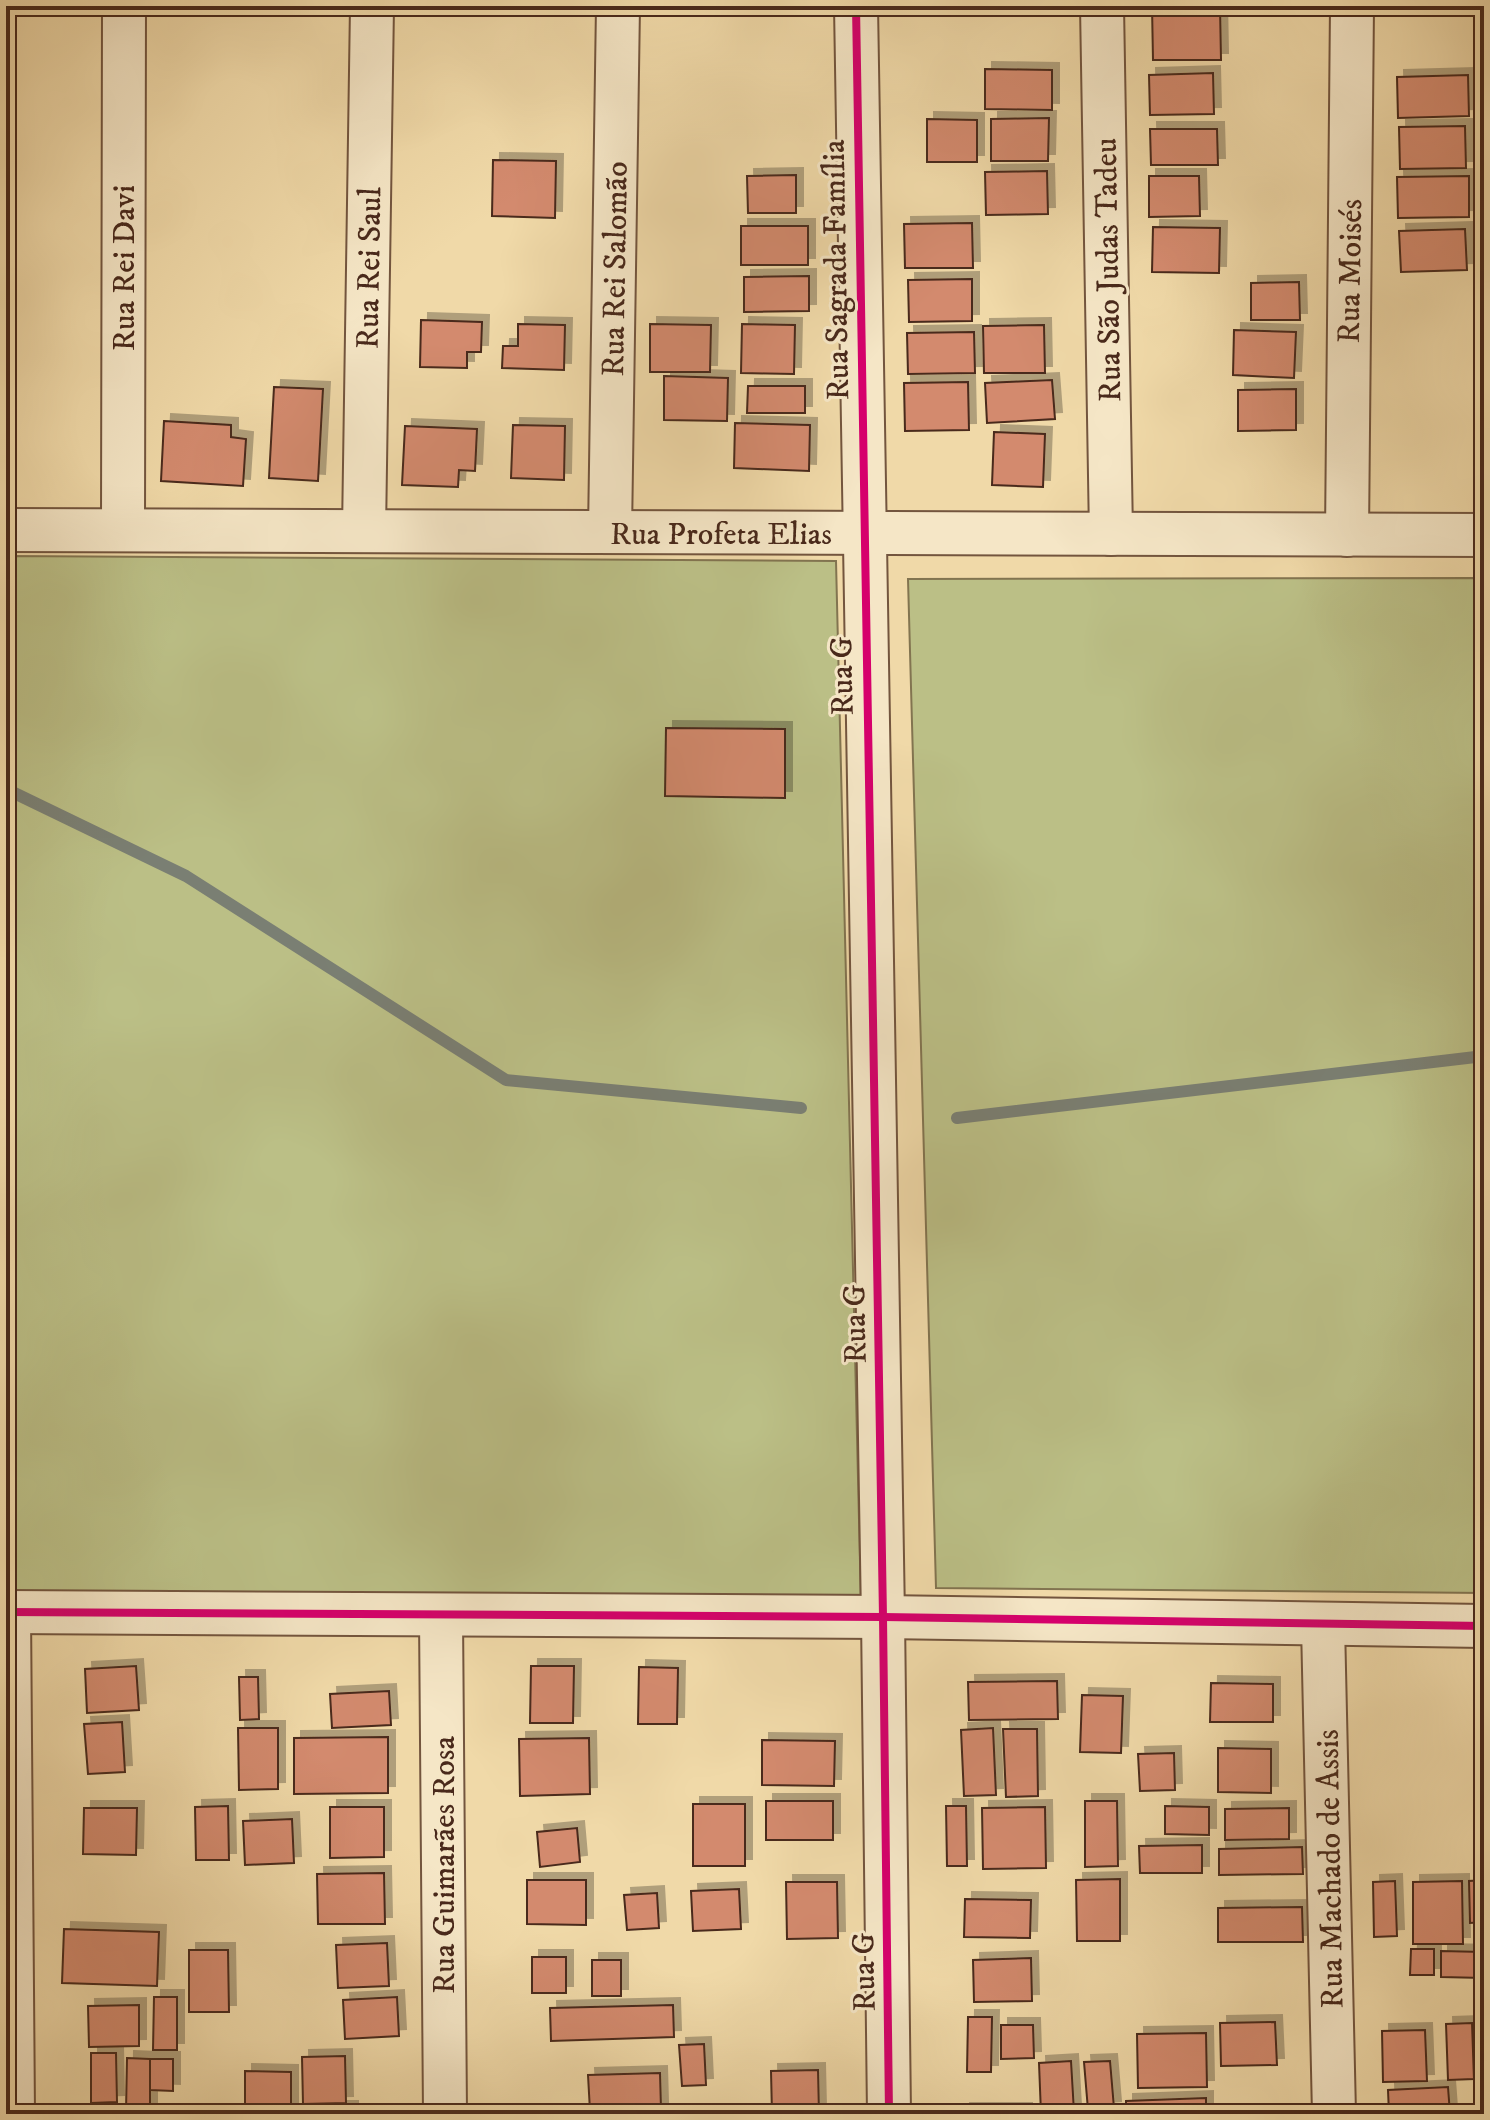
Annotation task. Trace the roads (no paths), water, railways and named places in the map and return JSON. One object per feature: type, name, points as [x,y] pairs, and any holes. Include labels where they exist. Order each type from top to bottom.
[{"type":"street","name":"Rua Rei Davi","points":[[123,530],[124,6]]},
{"type":"street","name":"Rua Rei Saul","points":[[364,531],[372,6]]},
{"type":"street","name":"Rua Rei Salomão","points":[[610,532],[618,6]]},
{"type":"street","name":"Rua Sagrada Família","points":[[856,6],[863,533]]},
{"type":"street","name":"Rua São Judas Tadeu","points":[[1102,6],[1111,534]]},
{"type":"street","name":"Rua Moisés","points":[[1347,535],[1352,6]]},
{"type":"street","name":"Rua Profeta Elias","points":[[6,530],[1484,535]]},
{"type":"street","name":"Rua G","points":[[863,533],[889,2114]]},
{"type":"street","points":[[13,2114],[8,1612],[883,1617],[1484,1626]]},
{"type":"street","name":"Rua Guimarães Rosa","points":[[441,1616],[445,2114]]},
{"type":"street","name":"Rua Machado de Assis","points":[[1323,1625],[1334,2114]]},
{"type":"waterway","points":[[6,789],[186,876],[506,1080],[801,1108]]},
{"type":"waterway","points":[[957,1118],[1484,1056]]}]
